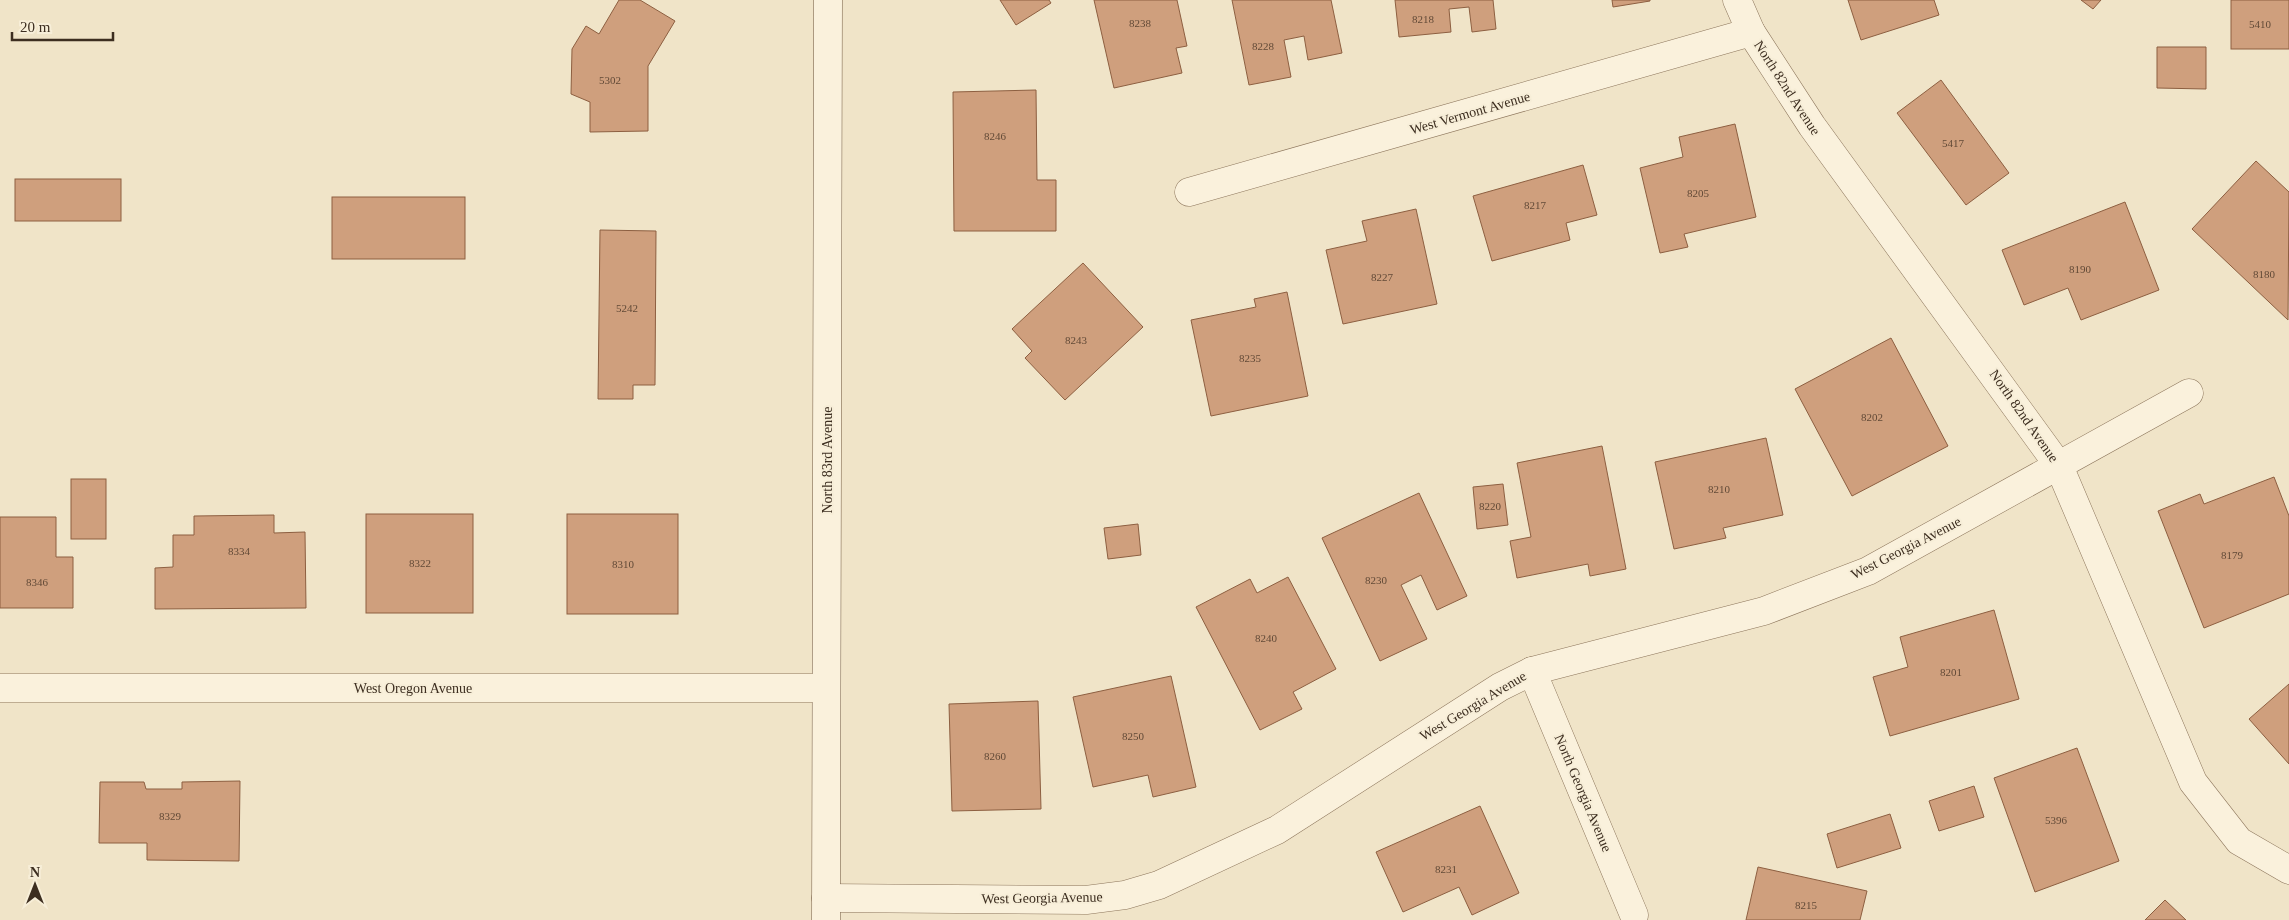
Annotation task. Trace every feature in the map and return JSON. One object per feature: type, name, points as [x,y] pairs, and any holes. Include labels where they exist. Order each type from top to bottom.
[{"type":"street","name":"North 83rd Avenue","points":[[826,909],[828,0]]},
{"type":"street","name":"North 82nd Avenue","points":[[1737,0],[1751,32],[1824,142],[1987,364],[2059,466],[2193,782],[2239,841],[2289,870]]},
{"type":"street","name":"West Vermont Avenue","points":[[1189,192],[1751,32]]},
{"type":"street","name":"West Georgia Avenue","points":[[826,909],[1086,900],[1126,894],[1159,885],[1277,830],[1500,687],[1532,671],[1764,611],[1868,571],[2189,393]]},
{"type":"street","name":"North Georgia Avenue","points":[[1532,671],[1634,915]]},
{"type":"street","name":"West Oregon Avenue","points":[[0,688],[826,688]]},
{"type":"building","points":[[619,0],[640,0],[675,21],[648,66],[648,131],[590,132],[590,102],[571,94],[572,49],[586,26],[599,34]]},
{"type":"building","points":[[1000,0],[1049,0],[1051,3],[1016,25]]},
{"type":"building","points":[[1094,0],[1177,0],[1187,46],[1176,48],[1182,73],[1114,88]]},
{"type":"building","points":[[1232,0],[1331,0],[1342,53],[1308,60],[1304,36],[1284,40],[1291,77],[1249,85]]},
{"type":"building","points":[[1395,0],[1493,0],[1496,29],[1472,32],[1469,7],[1449,9],[1451,32],[1399,37]]},
{"type":"building","points":[[1612,0],[1650,0],[1650,1],[1613,7]]},
{"type":"building","points":[[1848,0],[1934,0],[1939,15],[1861,40]]},
{"type":"building","points":[[2081,0],[2101,0],[2093,9]]},
{"type":"building","points":[[2231,0],[2289,0],[2289,49],[2231,49]]},
{"type":"building","points":[[2157,47],[2206,47],[2206,89],[2157,88]]},
{"type":"building","points":[[1941,80],[2009,173],[1966,205],[1897,113]]},
{"type":"building","points":[[1036,90],[1037,180],[1056,180],[1056,231],[954,231],[953,92]]},
{"type":"building","points":[[1735,124],[1756,217],[1684,234],[1688,247],[1660,253],[1640,168],[1683,157],[1679,137]]},
{"type":"building","points":[[2256,161],[2289,192],[2288,320],[2192,229]]},
{"type":"building","points":[[1583,165],[1597,215],[1566,223],[1570,240],[1492,261],[1473,196]]},
{"type":"building","points":[[15,179],[121,179],[121,221],[15,221]]},
{"type":"building","points":[[332,197],[465,197],[465,259],[332,259]]},
{"type":"building","points":[[2125,202],[2159,290],[2081,320],[2068,288],[2024,305],[2002,250]]},
{"type":"building","points":[[1416,209],[1437,304],[1343,324],[1326,250],[1367,241],[1362,221]]},
{"type":"building","points":[[600,230],[656,231],[655,385],[633,385],[633,399],[598,399]]},
{"type":"building","points":[[1083,263],[1143,327],[1065,400],[1025,358],[1032,351],[1012,329]]},
{"type":"building","points":[[1287,292],[1308,396],[1211,416],[1191,320],[1256,307],[1254,299]]},
{"type":"building","points":[[1891,338],[1948,446],[1852,496],[1795,389]]},
{"type":"building","points":[[1766,438],[1783,515],[1723,528],[1726,538],[1674,549],[1655,462]]},
{"type":"building","points":[[1602,446],[1626,569],[1590,576],[1588,564],[1517,578],[1510,541],[1531,537],[1517,463]]},
{"type":"building","points":[[2274,477],[2289,516],[2289,594],[2204,628],[2158,511],[2200,494],[2204,504]]},
{"type":"building","points":[[71,479],[106,479],[106,539],[71,539]]},
{"type":"building","points":[[1503,484],[1508,525],[1477,529],[1473,487]]},
{"type":"building","points":[[1419,493],[1467,596],[1437,610],[1421,575],[1401,585],[1427,639],[1380,661],[1322,538]]},
{"type":"building","points":[[366,514],[473,514],[473,613],[366,613]]},
{"type":"building","points":[[567,514],[678,514],[678,614],[567,614]]},
{"type":"building","points":[[274,515],[274,533],[305,532],[306,608],[155,609],[155,568],[173,567],[173,535],[194,535],[194,516]]},
{"type":"building","points":[[0,517],[56,517],[56,557],[73,557],[73,608],[0,608]]},
{"type":"building","points":[[1138,524],[1141,555],[1108,559],[1104,528]]},
{"type":"building","points":[[1288,577],[1336,669],[1293,692],[1302,709],[1260,730],[1196,607],[1250,579],[1257,593]]},
{"type":"building","points":[[1994,610],[2019,699],[1890,736],[1873,677],[1908,667],[1900,637]]},
{"type":"building","points":[[1171,676],[1196,787],[1153,797],[1148,775],[1093,787],[1073,697]]},
{"type":"building","points":[[2289,684],[2289,764],[2249,719]]},
{"type":"building","points":[[1038,701],[1041,809],[952,811],[949,704]]},
{"type":"building","points":[[2077,748],[2119,861],[2035,892],[1994,778]]},
{"type":"building","points":[[240,781],[239,861],[147,860],[147,843],[99,843],[100,782],[144,782],[146,789],[182,789],[182,782]]},
{"type":"building","points":[[1974,786],[1984,817],[1939,831],[1929,801]]},
{"type":"building","points":[[1480,806],[1519,893],[1472,915],[1459,887],[1403,912],[1376,852]]},
{"type":"building","points":[[1890,814],[1901,848],[1837,868],[1827,834]]},
{"type":"building","points":[[1758,867],[1867,891],[1860,920],[1746,920]]},
{"type":"building","points":[[2165,900],[2186,920],[2145,920]]}]
